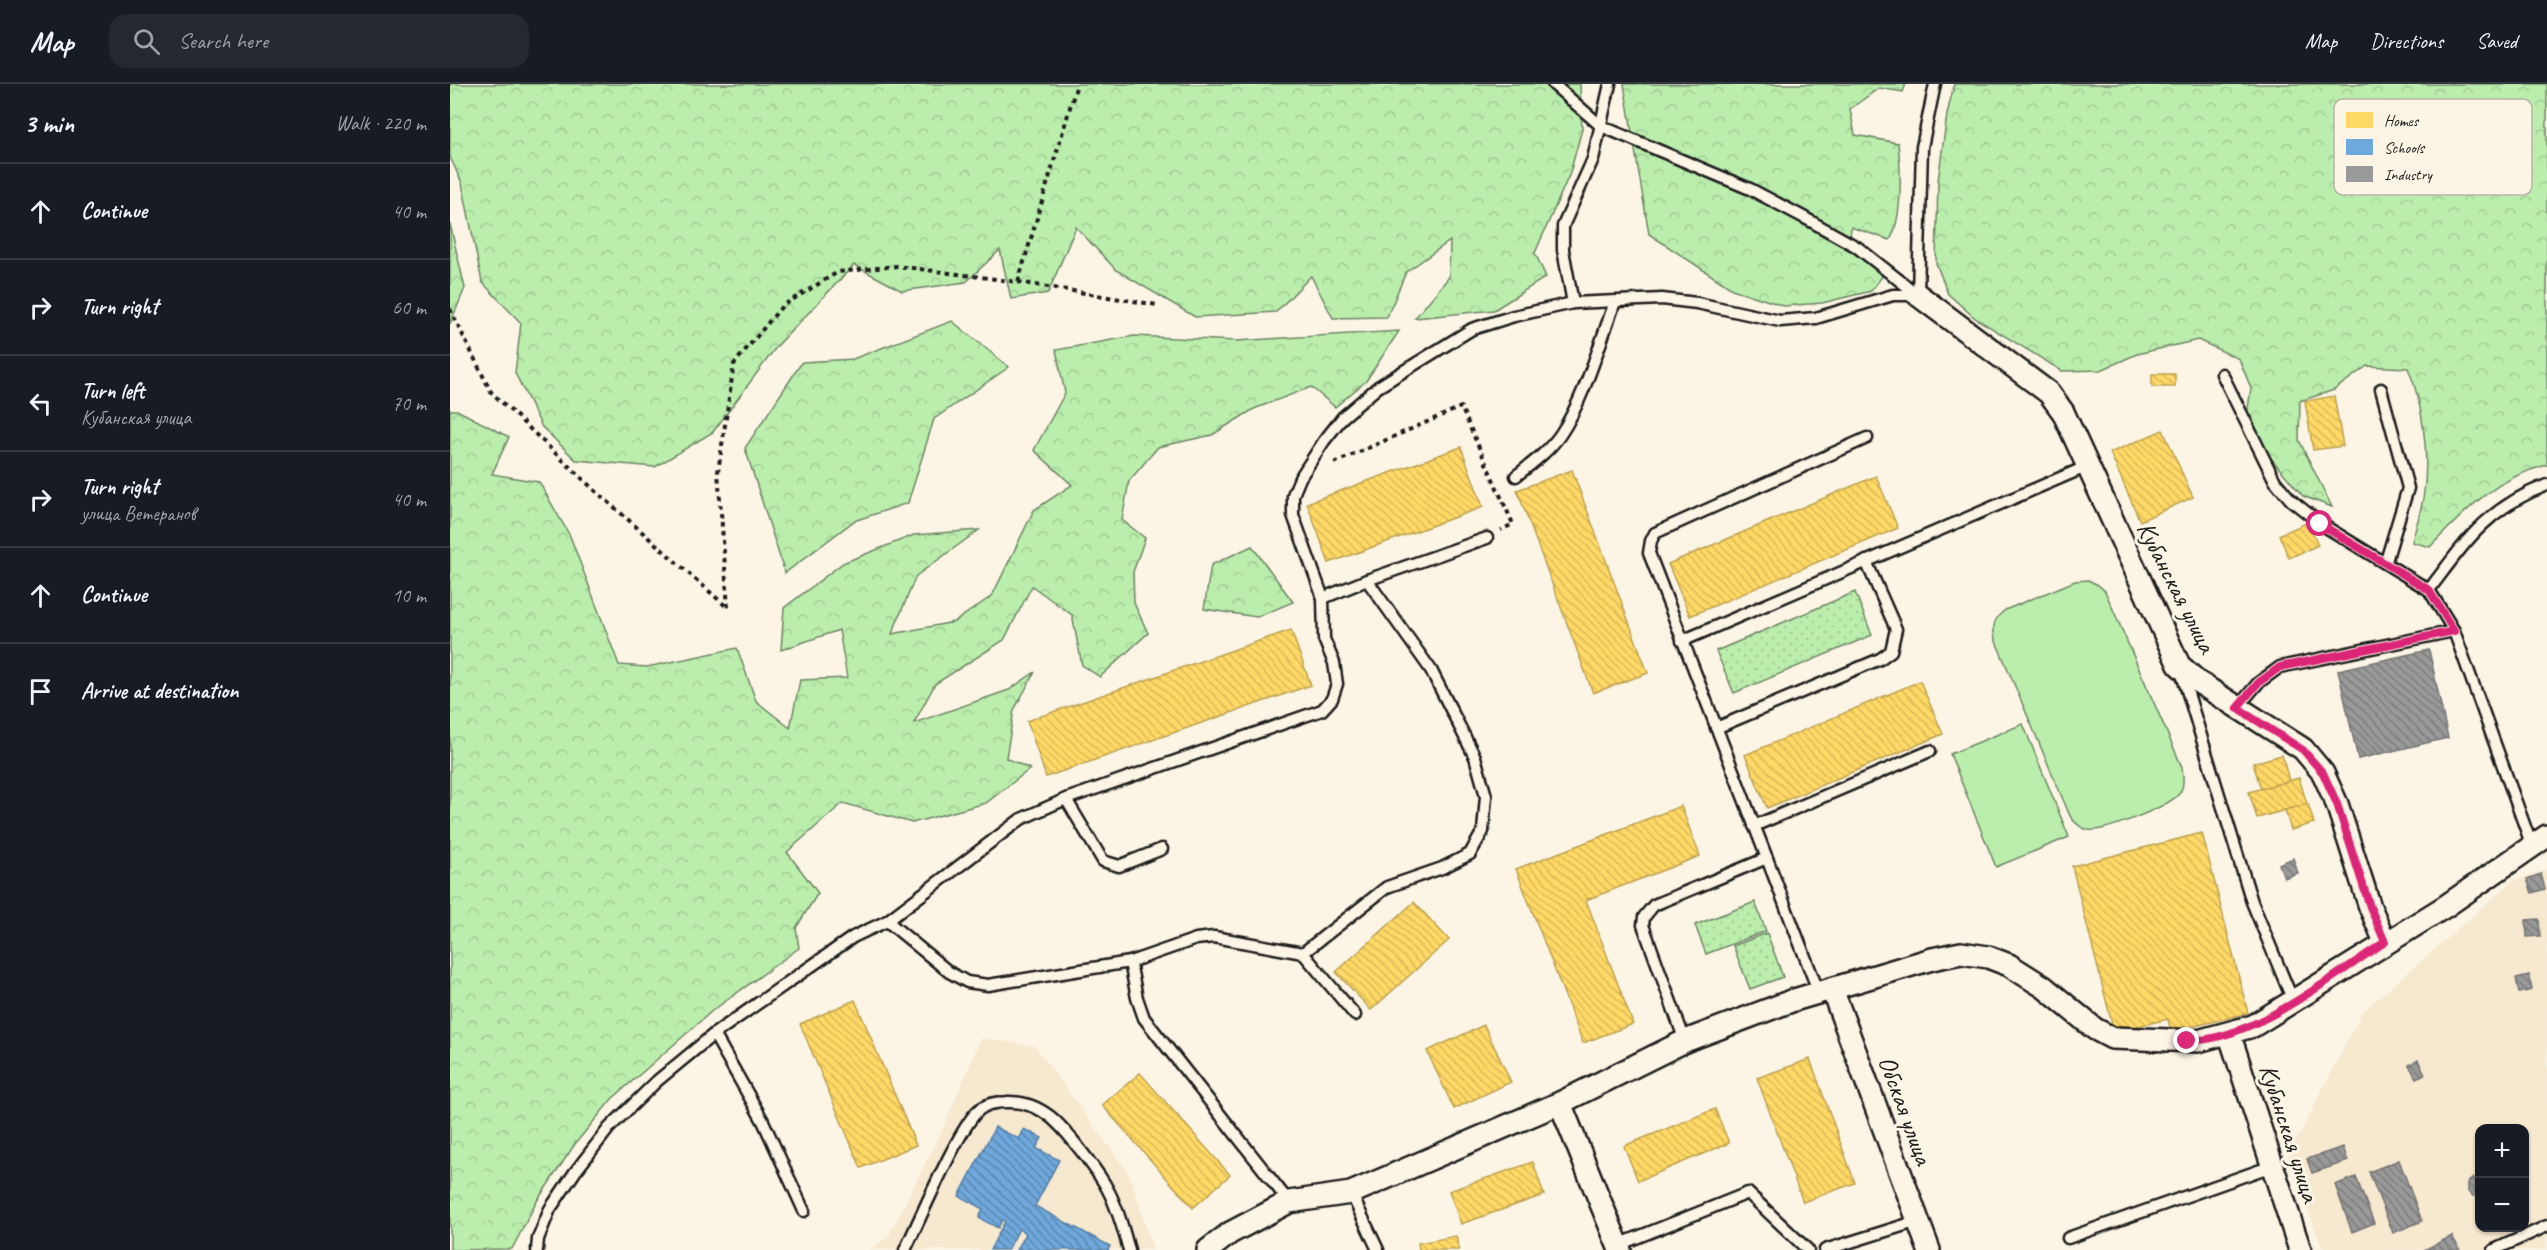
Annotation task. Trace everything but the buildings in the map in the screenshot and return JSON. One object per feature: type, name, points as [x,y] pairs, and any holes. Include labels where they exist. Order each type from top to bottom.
[{"type":"street","name":"Кубанская улица","points":[[1918,295],[2049,393],[2063,412],[2179,665],[2198,682],[2303,750],[2323,773],[2337,804],[2370,907],[2385,942]]},
{"type":"street","points":[[1208,1250],[1230,1233],[1289,1202],[1352,1193],[1560,1103],[1685,1041],[1826,991],[1932,958],[1961,954],[1988,957],[2009,965],[2044,987],[2095,1029],[2112,1038],[2198,1041],[2253,1026],[2446,906],[2539,841]]},
{"type":"street","name":"Обская улица","points":[[1826,991],[1929,1250]]},
{"type":"street","name":"Кубанская улица","points":[[2229,1033],[2300,1250]]},
{"type":"street","points":[[1560,1103],[1619,1247]]},
{"type":"lane","points":[[1553,84],[1601,126],[1750,189],[1787,208],[1857,248],[1918,295]]},
{"type":"lane","points":[[1573,303],[1563,250],[1563,226],[1593,159],[1610,84]]},
{"type":"lane","points":[[1918,295],[1922,147],[1935,84]]},
{"type":"lane","points":[[537,1250],[538,1239],[550,1209],[609,1128],[657,1081],[714,1034],[853,937],[887,921],[1021,819],[1066,799],[1322,710],[1332,699],[1337,684],[1334,663],[1324,639],[1323,598],[1293,515],[1293,495],[1300,478],[1324,441],[1343,417],[1378,387],[1472,329],[1514,316],[1573,303],[1662,299],[1698,303],[1780,321],[1816,318],[1893,295],[1918,295]]},
{"type":"lane","points":[[1515,476],[1543,454],[1560,435],[1580,395],[1615,302]]},
{"type":"lane","points":[[2223,374],[2275,481],[2291,500],[2320,524],[2386,561],[2429,590],[2454,631],[2539,841]]},
{"type":"lane","points":[[2380,389],[2408,488],[2386,561]]},
{"type":"lane","points":[[1826,991],[1767,858],[1651,562],[1651,541],[1655,533],[1867,438]]},
{"type":"lane","points":[[1682,641],[2088,465]]},
{"type":"lane","points":[[2429,590],[2473,532],[2493,513],[2523,494],[2547,484]]},
{"type":"lane","points":[[1323,598],[1487,538]]},
{"type":"lane","points":[[1716,728],[1880,659],[1891,651],[1896,629],[1866,561]]},
{"type":"lane","points":[[1303,953],[1388,886],[1442,868],[1470,854],[1484,831],[1486,796],[1475,757],[1431,670],[1367,580]]},
{"type":"lane","points":[[2237,708],[2258,683],[2280,667],[2454,631]]},
{"type":"lane","points":[[2179,665],[2252,902],[2293,1001]]},
{"type":"lane","points":[[1754,826],[1929,751]]},
{"type":"lane","points":[[1066,799],[1103,861],[1119,866],[1162,849]]},
{"type":"lane","points":[[1685,1041],[1643,925],[1644,917],[1654,905],[1767,858]]},
{"type":"lane","points":[[887,921],[949,972],[967,982],[988,985],[1130,962],[1196,939],[1214,936],[1303,953],[1355,1015]]},
{"type":"lane","points":[[1130,962],[1137,998],[1144,1018],[1289,1202]]},
{"type":"lane","points":[[714,1034],[763,1121],[804,1211]]},
{"type":"lane","points":[[905,1250],[965,1127],[980,1109],[998,1102],[1021,1101],[1044,1110],[1063,1126],[1093,1167],[1108,1189],[1118,1212],[1128,1250]]},
{"type":"lane","points":[[2068,1238],[2272,1166]]},
{"type":"lane","points":[[1619,1247],[1748,1192],[1808,1250]]},
{"type":"lane","points":[[1352,1193],[1378,1250]]},
{"type":"lane","points":[[1825,1250],[1918,1221]]},
{"type":"lane","points":[[2494,1250],[2547,1226]]},
{"type":"path","points":[[1018,282],[1077,84]]},
{"type":"path","points":[[450,309],[491,392],[589,485],[728,608],[718,472],[734,364],[782,306],[838,272],[897,266],[1018,282],[1157,305]]},
{"type":"path","points":[[1300,478],[1461,406],[1513,524],[1487,538]]},
{"type":"shaded area","points":[[2547,870],[2547,1250],[2323,1250],[2288,1157],[2362,1012],[2514,880]]},
{"type":"shaded area","points":[[981,1038],[1035,1046],[1130,1175],[1153,1250],[870,1250],[888,1237],[944,1126]]},
{"type":"green space","points":[[450,84],[1580,84],[1582,129],[1570,173],[1535,253],[1546,277],[1494,310],[1415,318],[1449,277],[1450,241],[1406,272],[1387,317],[1333,318],[1311,276],[1276,312],[1195,317],[1116,270],[1076,227],[1048,293],[1011,299],[1000,250],[966,282],[902,291],[854,265],[777,346],[713,432],[655,467],[576,460],[542,427],[515,373],[521,323],[482,282],[462,183],[450,157]]},
{"type":"green space","points":[[1624,84],[1906,84],[1903,92],[1879,88],[1850,109],[1855,135],[1898,143],[1899,206],[1890,240],[1851,227],[1849,250],[1884,274],[1871,291],[1822,303],[1784,306],[1732,289],[1649,234]]},
{"type":"green space","points":[[1954,84],[2547,84],[2547,465],[2512,478],[2482,497],[2430,547],[2412,542],[2423,498],[2426,462],[2424,429],[2418,397],[2408,368],[2367,366],[2334,390],[2300,401],[2299,440],[2332,507],[2303,496],[2263,449],[2247,415],[2251,388],[2239,359],[2198,340],[2137,354],[2101,370],[2062,371],[1975,318],[1948,294],[1936,263],[1938,181],[1947,115]]},
{"type":"green space","points":[[450,224],[465,288],[450,324]]},
{"type":"green space","points":[[952,321],[1009,367],[934,419],[908,503],[854,521],[785,573],[745,448],[802,362],[853,359]]},
{"type":"green space","points":[[1399,331],[1366,381],[1335,407],[1311,387],[1254,409],[1212,435],[1158,447],[1129,481],[1122,520],[1145,538],[1133,572],[1134,603],[1148,633],[1100,677],[1082,665],[1072,615],[1032,586],[1004,640],[935,684],[914,723],[1009,690],[1035,672],[1014,710],[1006,758],[1030,769],[986,803],[912,823],[843,803],[787,852],[818,893],[796,928],[799,948],[712,1011],[612,1099],[575,1144],[537,1201],[512,1249],[450,1250],[450,410],[457,410],[509,437],[492,474],[539,482],[570,536],[619,665],[647,667],[737,648],[756,701],[790,728],[800,680],[847,678],[839,630],[781,650],[784,608],[843,563],[914,535],[979,530],[916,576],[892,634],[954,622],[992,596],[1034,510],[1072,485],[1034,450],[1065,393],[1056,350],[1134,336],[1236,341]]},
{"type":"green space","points":[[1252,546],[1293,602],[1257,617],[1204,609],[1211,565]]},
{"type":"green space","points":[[2088,580],[2105,591],[2182,767],[2183,781],[2179,794],[2163,805],[2121,823],[2096,830],[2083,828],[2070,816],[1995,639],[1994,630],[1996,619],[2005,610],[2075,581]]},
{"type":"green space","points":[[1855,592],[1872,635],[1734,693],[1716,651]]},
{"type":"green space","points":[[2023,724],[2069,837],[1996,867],[1950,754]]},
{"type":"green space","points":[[1755,902],[1766,931],[1706,954],[1695,925]]},
{"type":"green space","points":[[1767,933],[1783,977],[1750,989],[1733,946]]},
{"type":"route","points":[[2187,1041],[2198,1041],[2253,1026],[2385,942],[2360,879],[2337,804],[2323,773],[2303,750],[2237,708],[2258,683],[2280,667],[2454,631],[2429,590],[2386,561],[2320,524]]}]
